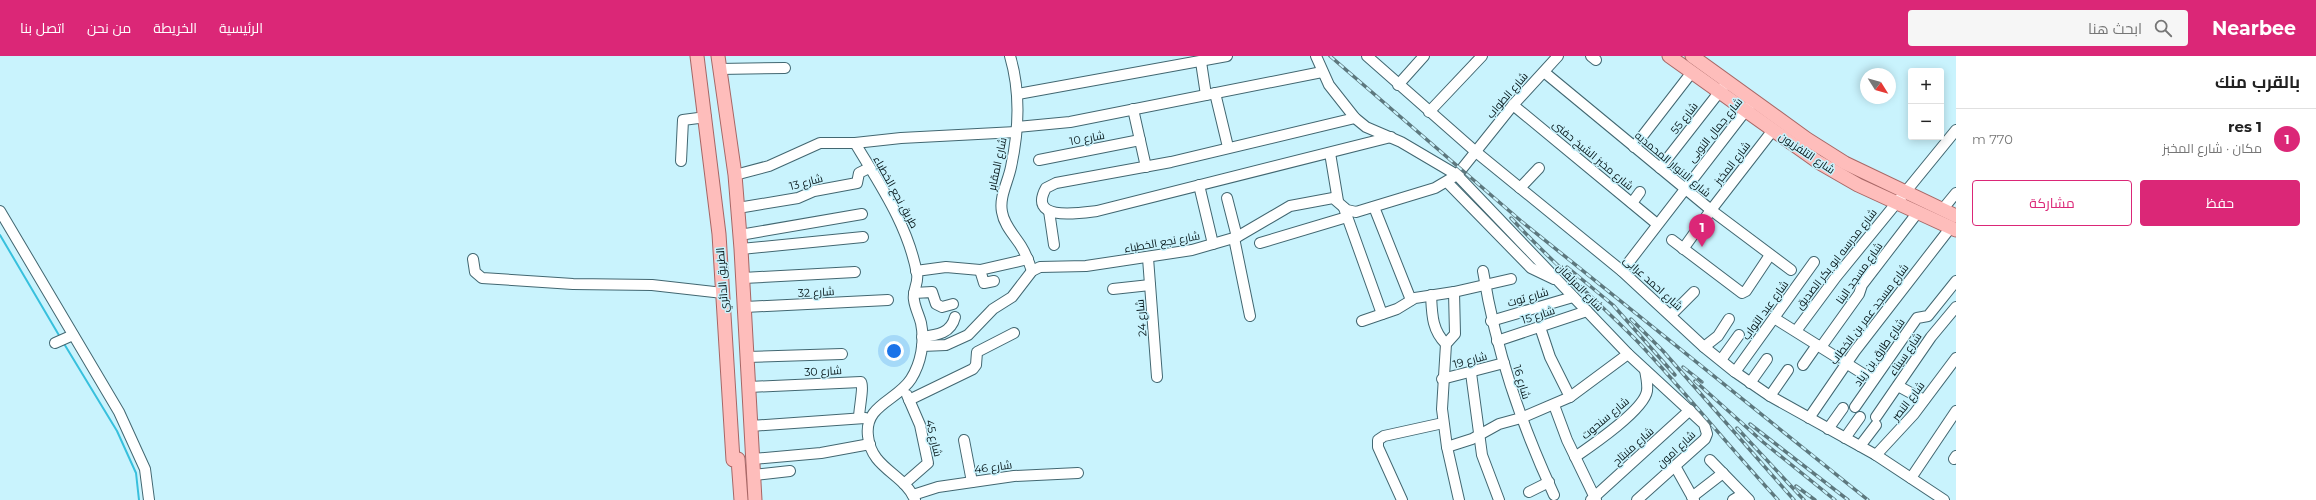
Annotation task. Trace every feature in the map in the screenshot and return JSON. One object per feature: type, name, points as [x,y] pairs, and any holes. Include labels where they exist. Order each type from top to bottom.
[{"type":"main road","name":"الطريق الدائري","points":[[697,56],[713,176],[723,293],[733,460],[738,459],[741,500]]},
{"type":"main road","name":"الطريق الدائري","points":[[718,56],[735,176],[738,208],[745,307],[755,500]]},
{"type":"main road","name":"شارع التلفزيون","points":[[1669,56],[1692,72],[1723,87],[1750,106],[1807,139],[1914,206],[1954,225]]},
{"type":"main road","name":"شارع التلفزيون","points":[[1692,56],[1723,87]]},
{"type":"main road","name":"شارع التلفزيون","points":[[1750,106],[1773,130],[1838,174],[1900,197]]},
{"type":"main road","points":[[1799,149],[1807,139]]},
{"type":"main road","name":"شارع التلفزيون","points":[[1914,206],[1942,210],[1954,225]]},
{"type":"main road","points":[[727,352],[747,354]]},
{"type":"street","name":"شارع المقابر","points":[[1010,56],[1018,94],[1012,164],[1002,202],[1002,211],[1004,220],[1028,259],[1032,271]]},
{"type":"street","points":[[1018,94],[1201,62],[1227,56]]},
{"type":"street","name":"شارع المزلقان","points":[[1316,56],[1329,85],[1355,118],[1378,133],[1391,138],[1457,175],[1628,354],[1690,410]]},
{"type":"street","name":"شارع احمد عرابى","points":[[1367,56],[1398,85],[1476,152],[1622,271],[1704,347],[1735,372],[1770,396],[1876,455],[1944,500]]},
{"type":"street","points":[[1398,85],[1424,56]]},
{"type":"street","points":[[1429,112],[1482,56]]},
{"type":"street","name":"شارع الطواب","points":[[1476,152],[1514,105],[1558,56]]},
{"type":"street","points":[[1201,62],[1228,147]]},
{"type":"street","points":[[720,69],[785,68]]},
{"type":"street","points":[[735,176],[769,166],[820,143],[855,143],[1016,129],[1070,122],[1322,72]]},
{"type":"street","name":"شارع الانوار المحمديه","points":[[1544,72],[1710,210],[1791,270]]},
{"type":"street","points":[[1634,147],[1692,72]]},
{"type":"street","name":"شارع 55","points":[[1660,168],[1723,87]]},
{"type":"street","name":"شارع مخبز الشيخ حفنى","points":[[1514,105],[1657,224]]},
{"type":"street","name":"شارع جمال النوبى","points":[[1622,271],[1684,189],[1750,106]]},
{"type":"street","points":[[1133,109],[1146,167]]},
{"type":"street","points":[[681,161],[683,120],[706,117]]},
{"type":"street","points":[[1355,118],[1146,167],[1051,185],[1042,194],[1042,201],[1044,208],[1049,211],[1060,213],[1097,211],[1391,138]]},
{"type":"street","name":"شارع المخبز","points":[[1683,249],[1710,210],[1773,130]]},
{"type":"street","name":"شارع مدرسه ابو بكر الصديق","points":[[1796,331],[1827,288],[1956,130]]},
{"type":"street","name":"شارع 10","points":[[1039,160],[1140,140]]},
{"type":"street","name":"طريق نجع الخطباء","points":[[855,143],[904,227],[918,281],[914,293],[914,302],[921,324],[922,342],[916,369],[904,388],[864,418]]},
{"type":"street","name":"شارع نجع الخطباء","points":[[1032,271],[1050,266],[1086,266],[1148,258],[1192,250],[1236,237],[1290,206],[1328,198],[1343,208],[1356,212],[1420,193],[1447,182],[1457,175],[1476,152]]},
{"type":"street","points":[[1330,153],[1343,208],[1382,314]]},
{"type":"street","name":"شارع 13","points":[[738,208],[798,198],[814,191],[857,183],[859,173],[869,168]]},
{"type":"street","points":[[1520,188],[1539,168]]},
{"type":"street","points":[[1447,182],[1531,268],[1539,273],[1556,279]]},
{"type":"street","points":[[1199,185],[1213,244]]},
{"type":"street","points":[[1632,203],[1640,192]]},
{"type":"street","points":[[1942,210],[1956,193]]},
{"type":"street","points":[[1227,198],[1236,237],[1250,316]]},
{"type":"street","name":"شارع مسجد البنا","points":[[1803,365],[1859,294],[1862,285],[1914,206]]},
{"type":"street","points":[[1374,207],[1411,300]]},
{"type":"street","points":[[1260,243],[1343,208]]},
{"type":"street","points":[[0,211],[119,412],[144,469],[150,500]]},
{"type":"street","points":[[1049,211],[1054,245]]},
{"type":"street","points":[[740,236],[862,214]]},
{"type":"street","name":"شارع مسجد عمر بن الخطاب","points":[[1808,418],[1846,364],[1954,225]]},
{"type":"street","points":[[741,249],[863,237]]},
{"type":"street","points":[[1672,240],[1742,292],[1746,291],[1770,255]]},
{"type":"street","name":"شارع 24","points":[[1148,258],[1157,377]]},
{"type":"street","points":[[473,259],[475,272],[482,278],[573,284],[652,284],[723,293]]},
{"type":"street","points":[[916,271],[946,267],[980,270],[1028,259]]},
{"type":"street","name":"شارع عبد التواب","points":[[1735,372],[1814,262]]},
{"type":"street","points":[[980,270],[984,283],[994,281]]},
{"type":"street","points":[[922,342],[946,345],[968,335],[992,309],[1015,294],[1032,271]]},
{"type":"street","name":"شارع 16","points":[[1483,271],[1491,321],[1521,418],[1554,494]]},
{"type":"street","points":[[743,278],[855,272]]},
{"type":"street","points":[[1362,321],[1401,307],[1411,300],[1485,286],[1512,279]]},
{"type":"street","name":"شارع طارق بن زياد","points":[[1855,407],[1872,380],[1917,318],[1928,316],[1956,281]]},
{"type":"street","points":[[1113,289],[1150,285]]},
{"type":"street","points":[[914,293],[932,292],[936,304],[942,307],[953,304]]},
{"type":"street","points":[[1454,292],[1455,334],[1446,344],[1442,379],[1443,423],[1459,500]]},
{"type":"street","points":[[1671,315],[1694,292]]},
{"type":"street","points":[[1431,295],[1433,326],[1438,336],[1446,344]]},
{"type":"street","name":"شارع توت","points":[[1491,321],[1573,297]]},
{"type":"street","name":"شارع 32","points":[[745,307],[888,300]]},
{"type":"street","name":"شارع سيناء","points":[[1860,446],[1931,337],[1956,307]]},
{"type":"street","name":"شارع 15","points":[[1497,341],[1586,311]]},
{"type":"street","points":[[922,342],[946,331],[951,327],[955,317]]},
{"type":"street","points":[[1774,318],[1872,380]]},
{"type":"street","points":[[1704,347],[1718,336],[1729,319]]},
{"type":"street","points":[[1540,327],[1550,357],[1570,397]]},
{"type":"street","points":[[909,400],[973,369],[976,365],[977,352],[1014,334]]},
{"type":"street","points":[[56,343],[73,335]]},
{"type":"street","points":[[1721,360],[1739,335]]},
{"type":"street","points":[[747,354],[842,354]]},
{"type":"street","points":[[1447,447],[1478,436],[1499,424],[1521,418],[1570,397],[1628,354]]},
{"type":"street","name":"شارع النصر","points":[[1876,455],[1924,400],[1956,358]]},
{"type":"street","points":[[1750,382],[1767,359]]},
{"type":"street","name":"شارع 19","points":[[1442,379],[1471,373],[1504,363]]},
{"type":"street","name":"شارع سنحوت","points":[[1575,457],[1608,433],[1644,400],[1647,392],[1645,370]]},
{"type":"street","points":[[1770,396],[1788,370]]},
{"type":"street","points":[[1471,373],[1478,436],[1488,474],[1499,500]]},
{"type":"street","name":"شارع 30","points":[[749,387],[861,382],[862,386],[860,399],[864,418]]},
{"type":"street","points":[[1898,386],[1924,400]]},
{"type":"street","name":"شارع 45","points":[[904,388],[926,445],[928,463],[904,484]]},
{"type":"street","points":[[1554,405],[1594,499]]},
{"type":"street","points":[[1828,429],[1843,408]]},
{"type":"street","name":"شارع امون","points":[[1637,500],[1701,444],[1707,434],[1704,424],[1690,410]]},
{"type":"street","name":"شارع منبتاح","points":[[1594,499],[1690,410]]},
{"type":"street","points":[[1911,478],[1956,411]]},
{"type":"street","points":[[1845,438],[1860,417]]},
{"type":"street","points":[[751,426],[864,418],[870,444],[876,458],[883,467],[904,484],[914,498]]},
{"type":"street","points":[[1402,500],[1378,447],[1378,440],[1384,436],[1443,423]]},
{"type":"street","points":[[964,440],[972,482]]},
{"type":"street","points":[[753,459],[821,453],[870,444]]},
{"type":"street","points":[[1710,460],[1746,497]]},
{"type":"street","points":[[1675,466],[1693,498],[1723,474]]},
{"type":"street","points":[[754,476],[790,472]]},
{"type":"street","name":"شارع 46","points":[[914,498],[929,488],[1014,476],[1078,473]]},
{"type":"street","points":[[1529,492],[1549,482]]},
{"type":"street","points":[[1734,500],[1746,497]]},
{"type":"waterway","points":[[0,235],[60,337]]},
{"type":"waterway","points":[[63,342],[117,431],[136,473],[139,500]]},
{"type":"railway","points":[[1330,56],[1521,221],[1868,500]]},
{"type":"railway","points":[[1511,218],[1542,250],[1639,343],[1778,500]]},
{"type":"railway","points":[[1567,267],[1613,305],[1675,375]]},
{"type":"railway","points":[[1631,319],[1663,351],[1794,500]]},
{"type":"railway","points":[[1683,367],[1702,382]]},
{"type":"railway","points":[[1695,381],[1763,442],[1835,500]]},
{"type":"railway","points":[[1750,424],[1848,500]]},
{"type":"railway","points":[[1737,428],[1804,500]]},
{"type":"railway","points":[[1796,486],[1815,500]]},
{"type":"place","name":"res 1","points":[[1702,247]]}]
